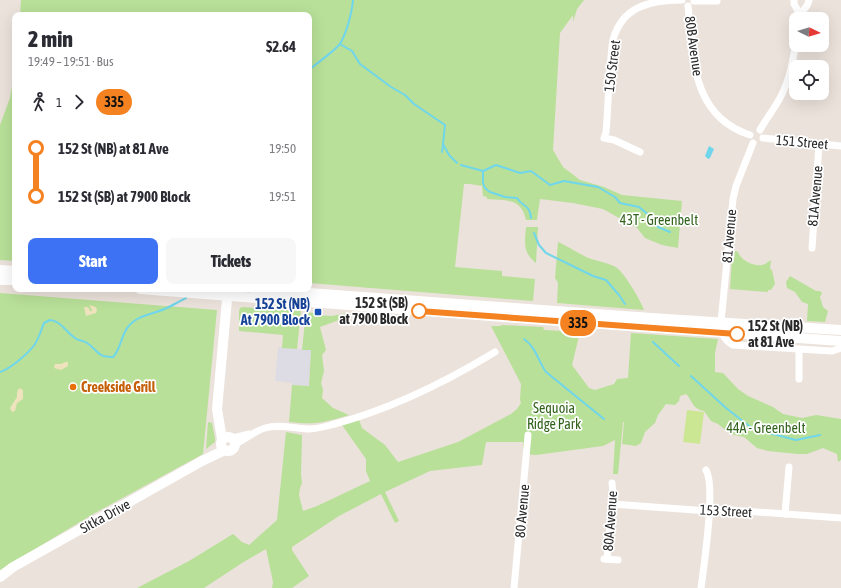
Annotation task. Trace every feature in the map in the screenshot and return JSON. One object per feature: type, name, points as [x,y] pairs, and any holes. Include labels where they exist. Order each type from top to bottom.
[{"type":"main road","points":[[0,270],[12,271]]},
{"type":"main road","points":[[0,280],[12,280]]},
{"type":"main road","points":[[177,292],[197,294],[228,293],[721,327],[841,330]]},
{"type":"main road","points":[[291,292],[721,327],[841,340]]},
{"type":"main road","points":[[228,293],[217,409],[218,416],[228,442]]},
{"type":"main road","name":"Sitka Drive","points":[[4,575],[202,461],[228,442]]},
{"type":"main road","points":[[0,584],[4,575]]},
{"type":"street","points":[[682,0],[684,5],[692,2],[717,1]]},
{"type":"street","name":"150 Street","points":[[640,152],[614,140],[604,138],[606,132],[611,54],[614,39],[617,30],[624,19],[639,7],[657,1],[682,0]]},
{"type":"street","points":[[794,0],[794,4],[798,12]]},
{"type":"street","points":[[803,12],[808,5],[809,0]]},
{"type":"street","name":"80B Avenue","points":[[692,2],[693,61],[696,77],[701,91],[710,106],[719,115],[734,127],[750,135]]},
{"type":"street","points":[[760,130],[787,83],[794,52]]},
{"type":"street","points":[[754,130],[760,130],[763,134],[763,138],[759,142],[753,143],[750,139],[750,135],[754,130]]},
{"type":"street","name":"151 Street","points":[[763,138],[841,146]]},
{"type":"street","name":"81 Avenue","points":[[721,327],[733,199],[736,186],[753,143]]},
{"type":"street","name":"81A Avenue","points":[[812,248],[819,144]]},
{"type":"street","points":[[721,327],[728,342],[733,345],[832,351],[841,348]]},
{"type":"street","points":[[799,349],[799,379]]},
{"type":"street","points":[[228,442],[270,427],[308,429],[320,428],[359,417],[431,388],[461,373],[495,352]]},
{"type":"street","name":"80 Avenue","points":[[514,588],[528,435]]},
{"type":"street","points":[[785,514],[789,467]]},
{"type":"street","points":[[701,588],[710,484],[706,470]]},
{"type":"street","name":"80A Avenue","points":[[612,482],[612,504],[605,559],[618,560]]},
{"type":"street","name":"153 Street","points":[[612,504],[708,511],[717,509],[841,518]]},
{"type":"shaded area","points":[[278,347],[311,350],[309,386],[292,385],[292,383],[275,381]]},
{"type":"green space","points":[[21,0],[584,0],[577,9],[573,22],[573,15],[560,33],[553,150],[563,167],[580,180],[604,187],[622,195],[682,201],[678,248],[662,245],[645,238],[637,228],[603,209],[573,203],[540,199],[537,220],[526,220],[524,213],[516,204],[506,200],[487,199],[487,197],[483,196],[482,186],[464,184],[455,267],[502,271],[502,276],[535,279],[533,301],[312,283],[312,12],[20,12]]},
{"type":"green space","points":[[12,86],[12,261],[0,260],[0,125],[10,98]]},
{"type":"green space","points":[[526,227],[538,227],[536,263],[526,251]]},
{"type":"green space","name":"43T - Greenbelt","points":[[558,242],[587,258],[617,268],[640,300],[644,310],[557,303],[558,283],[555,278]]},
{"type":"green space","points":[[736,251],[745,261],[749,263],[761,265],[771,260],[770,269],[772,270],[775,284],[771,290],[768,290],[768,292],[730,289],[732,257],[735,258],[734,252]]},
{"type":"green space","points":[[790,276],[822,293],[820,297],[823,307],[828,311],[825,322],[807,321],[808,304],[802,302],[795,292],[787,288],[786,282]]},
{"type":"green space","points":[[0,293],[217,310],[203,454],[95,513],[0,570]]},
{"type":"green space","points":[[240,308],[301,311],[297,349],[282,348],[283,335],[239,331],[239,311]]},
{"type":"green space","points":[[306,312],[314,313],[315,315],[332,316],[347,313],[339,320],[320,327],[326,350],[322,355],[324,371],[321,383],[323,390],[322,398],[333,408],[349,415],[319,423],[289,422],[292,385],[309,386],[311,350],[302,350]]},
{"type":"green space","points":[[502,325],[543,327],[544,330],[580,332],[572,365],[589,388],[595,390],[614,384],[617,379],[628,378],[631,333],[718,339],[715,353],[715,372],[723,373],[738,389],[748,396],[773,407],[783,414],[802,418],[816,415],[841,419],[841,460],[838,462],[837,454],[823,448],[807,454],[797,454],[768,451],[757,448],[744,437],[730,434],[718,424],[711,421],[704,411],[694,406],[686,394],[680,396],[679,401],[675,405],[666,404],[658,415],[655,423],[645,432],[641,443],[636,446],[622,444],[623,422],[618,474],[613,474],[615,440],[603,446],[536,455],[523,454],[523,442],[486,442],[482,465],[430,471],[385,492],[399,521],[395,523],[381,494],[339,516],[292,547],[292,550],[309,576],[292,588],[272,588],[273,582],[266,549],[204,588],[137,588],[189,561],[233,534],[242,542],[249,545],[277,520],[286,432],[302,435],[302,483],[299,495],[303,511],[370,481],[366,471],[366,459],[342,425],[359,420],[362,428],[385,445],[398,462],[458,442],[511,414],[521,403],[521,384],[491,326]]},
{"type":"green space","points":[[687,410],[704,412],[700,444],[683,442]]},
{"type":"green space","points":[[208,422],[212,423],[215,442],[206,449]]},
{"type":"sand","points":[[89,305],[96,307],[97,310],[96,313],[86,316],[84,307],[88,307],[91,312],[92,310]]},
{"type":"sand","points":[[68,362],[68,366],[61,370],[54,368],[55,364]]},
{"type":"sand","points":[[19,388],[23,390],[23,399],[17,403],[15,411],[12,412],[10,408],[17,397]]},
{"type":"water","points":[[709,146],[714,149],[710,158],[708,159],[705,156]]},
{"type":"waterway","points":[[312,68],[342,41],[348,24],[353,0]]},
{"type":"waterway","points":[[340,44],[352,51],[360,64],[445,125],[443,144],[449,155],[457,163]]},
{"type":"waterway","points":[[442,152],[443,145]]},
{"type":"waterway","points":[[461,165],[483,171],[483,183],[485,188],[490,192],[505,197],[517,198],[529,210],[531,218]]},
{"type":"waterway","points":[[483,171],[496,165],[520,173],[531,171],[550,185],[564,181],[598,187],[615,197],[620,203],[639,207],[650,216],[658,227],[670,232]]},
{"type":"waterway","points":[[534,233],[539,245],[546,253],[593,276],[606,280],[625,304]]},
{"type":"waterway","points":[[0,372],[14,364],[32,348],[39,337],[44,323],[50,320],[57,322],[76,339],[84,341],[90,345],[100,355],[113,357],[118,350],[126,330],[132,323],[141,317],[167,308],[186,298],[187,296]]},
{"type":"waterway","points":[[524,339],[534,350],[546,372],[604,419]]},
{"type":"waterway","points":[[653,342],[679,366]]},
{"type":"waterway","points":[[691,376],[726,408],[753,429],[796,440],[820,435]]},
{"type":"bus line","name":"335","points":[[419,311],[737,334]]},
{"type":"place","name":"152 St (SB) at 7900 Block","points":[[419,311]]},
{"type":"place","name":"152 St (NB) At 7900 Block","points":[[318,312]]},
{"type":"place","name":"152 St (NB) at 81 Ave","points":[[737,334]]},
{"type":"place","name":"Creekside Grill","points":[[73,387]]},
{"type":"park label","name":"Sequoia Ridge Park","points":[[554,416]]},
{"type":"park label","name":"44A - Greenbelt","points":[[766,428]]}]
